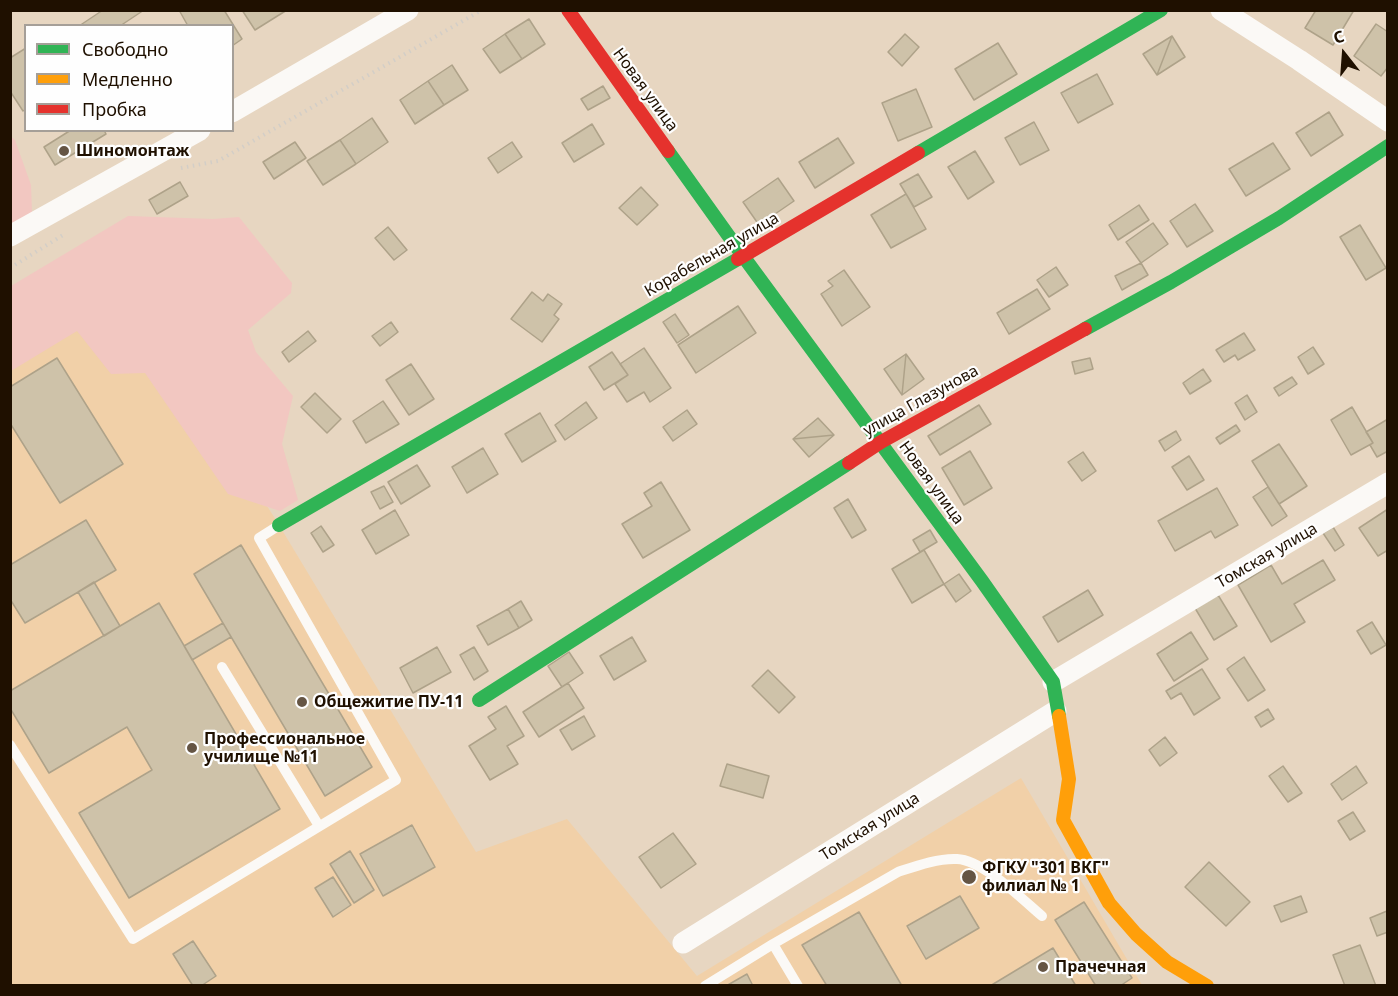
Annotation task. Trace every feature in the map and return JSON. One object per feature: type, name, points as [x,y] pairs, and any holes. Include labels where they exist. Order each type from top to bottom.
[{"type":"street","points":[[234,110],[408,10]]},
{"type":"street","name":"Новая улица","points":[[568,10],[743,256],[881,442],[1053,682],[1069,779],[1063,819],[1109,903],[1136,934],[1167,962],[1207,986]]},
{"type":"street","name":"Корабельная улица","points":[[279,525],[1161,10]]},
{"type":"street","points":[[1221,10],[1388,121]]},
{"type":"street","points":[[10,236],[196,132]]},
{"type":"street","name":"улица Глазунова","points":[[479,700],[881,442],[1171,282],[1279,218],[1388,146]]},
{"type":"street","name":"Томская улица","points":[[1053,682],[1388,483]]},
{"type":"street","name":"Томская улица","points":[[684,943],[1056,711]]},
{"type":"lane","points":[[10,745],[133,939],[396,780],[259,538],[279,525]]},
{"type":"lane","points":[[222,667],[320,826]]},
{"type":"lane","points":[[705,986],[898,872],[919,865],[959,859],[976,865],[998,879],[1042,916]]},
{"type":"lane","points":[[773,944],[798,986]]},
{"type":"path","points":[[178,169],[218,161],[482,10]]},
{"type":"path","points":[[10,268],[70,231]]},
{"type":"shaded area","points":[[10,136],[15,140],[31,185],[32,212],[11,225]]},
{"type":"shaded area","points":[[128,216],[213,219],[239,217],[292,283],[291,293],[248,330],[256,352],[293,396],[282,444],[298,500],[280,511],[228,494],[145,373],[111,374],[77,331],[11,371],[11,286]]},
{"type":"shaded area","points":[[114,262],[279,525],[476,852],[567,819],[697,976],[1021,778],[1142,985],[11,986],[11,327]]},
{"type":"building","points":[[103,10],[144,10],[123,24],[82,24]]},
{"type":"building","points":[[179,10],[224,10],[233,24],[187,24]]},
{"type":"building","points":[[242,10],[287,10],[255,30]]},
{"type":"building","points":[[1316,10],[1354,10],[1333,45],[1305,28]]},
{"type":"building","points":[[529,19],[545,44],[522,59],[505,34]]},
{"type":"building","points":[[1376,24],[1388,32],[1388,67],[1381,76],[1354,56]]},
{"type":"building","points":[[234,26],[242,39],[234,45]]},
{"type":"building","points":[[505,34],[522,59],[500,73],[483,49]]},
{"type":"building","points":[[905,34],[919,47],[902,66],[888,52]]},
{"type":"building","points":[[1172,36],[1157,75],[1143,54]]},
{"type":"building","points":[[1172,36],[1185,57],[1157,75]]},
{"type":"building","points":[[998,43],[1017,74],[974,100],[955,69]]},
{"type":"building","points":[[24,49],[23,111],[10,91],[10,58]]},
{"type":"building","points":[[452,65],[468,90],[444,105],[428,81]]},
{"type":"building","points":[[1097,74],[1113,104],[1078,123],[1061,93]]},
{"type":"building","points":[[428,81],[444,105],[415,124],[400,100]]},
{"type":"building","points":[[603,86],[610,98],[588,110],[581,99]]},
{"type":"building","points":[[916,89],[932,127],[898,141],[882,103]]},
{"type":"building","points":[[1329,112],[1343,135],[1311,156],[1296,133]]},
{"type":"building","points":[[372,118],[388,142],[356,164],[340,140]]},
{"type":"building","points":[[1034,122],[1049,150],[1020,165],[1005,138]]},
{"type":"building","points":[[592,124],[604,144],[574,162],[562,143]]},
{"type":"building","points":[[68,132],[105,132],[106,134],[55,165],[44,147]]},
{"type":"building","points":[[838,138],[854,163],[815,188],[799,162]]},
{"type":"building","points":[[340,140],[356,164],[323,185],[307,161]]},
{"type":"building","points":[[295,142],[306,158],[274,179],[263,162]]},
{"type":"building","points":[[512,142],[522,157],[498,173],[488,158]]},
{"type":"building","points":[[1273,143],[1290,169],[1246,196],[1229,169]]},
{"type":"building","points":[[975,151],[994,182],[968,199],[948,167]]},
{"type":"building","points":[[918,174],[932,197],[914,207],[900,184]]},
{"type":"building","points":[[778,178],[794,201],[759,225],[743,202]]},
{"type":"building","points":[[180,182],[188,196],[157,214],[149,200]]},
{"type":"building","points":[[641,187],[658,205],[637,225],[619,208]]},
{"type":"building","points":[[906,194],[926,229],[891,248],[871,215]]},
{"type":"building","points":[[1195,204],[1213,231],[1187,247],[1170,221]]},
{"type":"building","points":[[1139,205],[1149,220],[1118,240],[1109,225]]},
{"type":"building","points":[[1153,223],[1168,244],[1141,263],[1126,242]]},
{"type":"building","points":[[1360,225],[1386,268],[1366,280],[1340,237]]},
{"type":"building","points":[[388,227],[407,250],[394,260],[375,238]]},
{"type":"building","points":[[1141,263],[1148,275],[1122,290],[1115,276]]},
{"type":"building","points":[[1056,267],[1068,285],[1049,297],[1037,280]]},
{"type":"building","points":[[844,270],[870,307],[842,326],[821,294],[833,286],[828,281]]},
{"type":"building","points":[[1037,289],[1050,309],[1009,334],[997,313]]},
{"type":"building","points":[[532,292],[543,301],[548,294],[562,304],[554,315],[559,319],[542,342],[511,319]]},
{"type":"building","points":[[738,306],[756,333],[696,373],[678,345]]},
{"type":"building","points":[[675,314],[689,335],[677,343],[663,322]]},
{"type":"building","points":[[391,322],[398,332],[380,346],[372,336]]},
{"type":"building","points":[[308,331],[316,341],[289,362],[282,352]]},
{"type":"building","points":[[1244,333],[1255,350],[1238,360],[1235,355],[1224,362],[1216,350]]},
{"type":"building","points":[[1313,347],[1324,364],[1308,374],[1298,357]]},
{"type":"building","points":[[644,348],[671,388],[650,402],[644,392],[627,402],[615,384],[628,375],[620,364]]},
{"type":"building","points":[[612,352],[628,375],[604,390],[589,367]]},
{"type":"building","points":[[906,354],[924,379],[902,395]]},
{"type":"building","points":[[906,354],[902,395],[884,369]]},
{"type":"building","points":[[57,358],[123,464],[60,503],[10,423],[10,387]]},
{"type":"building","points":[[1090,358],[1093,369],[1075,374],[1072,362]]},
{"type":"building","points":[[411,364],[434,399],[409,415],[386,380]]},
{"type":"building","points":[[1203,369],[1211,381],[1190,394],[1183,383]]},
{"type":"building","points":[[1292,377],[1297,384],[1279,396],[1274,388]]},
{"type":"building","points":[[315,393],[341,419],[327,433],[301,407]]},
{"type":"building","points":[[1247,395],[1257,412],[1245,420],[1235,403]]},
{"type":"building","points":[[383,401],[399,424],[366,443],[353,421]]},
{"type":"building","points":[[586,402],[597,418],[565,440],[555,425]]},
{"type":"building","points":[[979,405],[991,424],[940,455],[928,436]]},
{"type":"building","points":[[1352,407],[1373,443],[1351,455],[1331,420]]},
{"type":"building","points":[[687,410],[697,424],[673,441],[663,427]]},
{"type":"building","points":[[540,413],[556,441],[522,462],[505,434]]},
{"type":"building","points":[[818,418],[834,435],[793,439]]},
{"type":"building","points":[[1388,419],[1388,451],[1377,457],[1370,445],[1373,443],[1366,432]]},
{"type":"building","points":[[1236,425],[1240,431],[1220,444],[1216,438]]},
{"type":"building","points":[[1176,431],[1181,440],[1165,451],[1159,441]]},
{"type":"building","points":[[834,435],[809,457],[793,439]]},
{"type":"building","points":[[1279,444],[1307,486],[1279,504],[1252,461]]},
{"type":"building","points":[[483,448],[498,474],[467,493],[452,467]]},
{"type":"building","points":[[970,451],[992,488],[964,505],[942,468]]},
{"type":"building","points":[[1083,452],[1096,471],[1082,481],[1068,462]]},
{"type":"building","points":[[1189,456],[1204,480],[1187,490],[1172,467]]},
{"type":"building","points":[[417,465],[430,486],[401,504],[388,482]]},
{"type":"building","points":[[661,482],[690,530],[643,558],[622,524],[652,506],[644,493]]},
{"type":"building","points":[[384,486],[393,502],[380,509],[371,492]]},
{"type":"building","points":[[1268,487],[1287,516],[1272,526],[1253,497]]},
{"type":"building","points":[[1217,488],[1238,525],[1215,538],[1211,531],[1175,551],[1158,521]]},
{"type":"building","points":[[848,499],[866,530],[852,538],[834,508]]},
{"type":"building","points":[[1388,509],[1388,550],[1378,556],[1359,528]]},
{"type":"building","points":[[395,510],[409,535],[376,554],[362,530]]},
{"type":"building","points":[[86,520],[116,570],[25,623],[10,599],[10,565]]},
{"type":"building","points":[[321,526],[334,545],[323,552],[311,533]]},
{"type":"building","points":[[1333,527],[1344,545],[1335,551],[1323,533]]},
{"type":"building","points":[[930,530],[937,542],[920,552],[913,540]]},
{"type":"building","name":"Общежитие ПУ-11","points":[[241,545],[372,767],[325,796],[194,574]]},
{"type":"building","points":[[924,550],[944,584],[912,603],[892,569]]},
{"type":"building","points":[[1323,560],[1335,580],[1294,604],[1305,622],[1271,642],[1238,585],[1271,565],[1282,584]]},
{"type":"building","points":[[959,574],[971,591],[956,602],[944,584]]},
{"type":"building","points":[[94,582],[120,626],[104,636],[78,592]]},
{"type":"building","points":[[1088,590],[1103,615],[1058,642],[1043,617]]},
{"type":"building","points":[[1218,595],[1237,626],[1214,640],[1195,608]]},
{"type":"building","points":[[521,601],[532,620],[519,628],[508,609]]},
{"type":"building","name":"Профессиональное училище №11","points":[[159,603],[280,809],[129,898],[79,813],[152,770],[127,727],[49,773],[10,708],[10,691]]},
{"type":"building","points":[[508,609],[519,628],[488,645],[477,626]]},
{"type":"building","points":[[1372,622],[1386,645],[1371,654],[1357,631]]},
{"type":"building","points":[[223,623],[231,637],[192,660],[184,646]]},
{"type":"building","points":[[1191,632],[1208,659],[1174,681],[1157,654]]},
{"type":"building","points":[[632,637],[646,661],[614,680],[600,656]]},
{"type":"building","points":[[437,647],[451,672],[413,693],[400,668]]},
{"type":"building","points":[[474,647],[488,671],[474,680],[460,655]]},
{"type":"building","points":[[569,652],[583,673],[562,687],[548,666]]},
{"type":"building","points":[[1244,657],[1265,690],[1248,701],[1227,669]]},
{"type":"building","points":[[1202,669],[1220,698],[1194,715],[1181,693],[1171,699],[1166,691]]},
{"type":"building","points":[[768,670],[795,697],[779,713],[752,686]]},
{"type":"building","points":[[568,683],[584,708],[539,737],[523,712]]},
{"type":"building","points":[[506,706],[524,736],[507,746],[518,764],[490,780],[469,746],[496,729],[488,717]]},
{"type":"building","points":[[1268,709],[1274,719],[1261,727],[1255,717]]},
{"type":"building","points":[[584,716],[595,736],[572,750],[560,730]]},
{"type":"building","points":[[1165,737],[1177,753],[1160,766],[1149,750]]},
{"type":"building","points":[[727,764],[769,776],[763,798],[720,786]]},
{"type":"building","points":[[1283,766],[1302,793],[1288,802],[1269,776]]},
{"type":"building","points":[[1356,766],[1367,783],[1342,800],[1331,784]]},
{"type":"building","points":[[1353,812],[1365,831],[1350,840],[1338,821]]},
{"type":"building","points":[[412,825],[435,867],[383,896],[360,854]]},
{"type":"building","points":[[673,833],[696,864],[661,888],[639,857]]},
{"type":"building","points":[[350,851],[374,890],[354,903],[330,864]]},
{"type":"building","points":[[1209,862],[1250,902],[1226,926],[1185,887]]},
{"type":"building","points":[[333,877],[351,905],[333,917],[315,888]]},
{"type":"building","points":[[960,896],[979,928],[926,959],[907,926]]},
{"type":"building","points":[[1301,896],[1307,912],[1281,922],[1274,906]]},
{"type":"building","points":[[1084,902],[1132,978],[1120,986],[1096,986],[1055,920]]},
{"type":"building","points":[[1387,911],[1388,932],[1377,936],[1370,918]]},
{"type":"building","points":[[859,912],[902,986],[827,986],[802,945]]},
{"type":"building","points":[[193,941],[216,976],[201,986],[193,986],[173,954]]},
{"type":"building","points":[[1360,945],[1376,986],[1345,986],[1333,955]]},
{"type":"building","name":"Прачечная","points":[[1053,948],[1076,986],[990,986]]},
{"type":"building","points":[[747,974],[753,986],[726,986]]},
{"type":"traffic: fast","points":[[918,153],[1161,10]]},
{"type":"traffic: fast","points":[[1085,329],[1171,282],[1279,218],[1388,146]]},
{"type":"traffic: fast","points":[[668,151],[982,581],[1053,682],[1059,716]]},
{"type":"traffic: fast","points":[[279,525],[738,259]]},
{"type":"traffic: fast","points":[[479,700],[849,463]]},
{"type":"traffic: slow","points":[[1059,716],[1069,779],[1063,820],[1109,903],[1136,934],[1167,962],[1207,986]]},
{"type":"traffic: jam","points":[[568,10],[668,151]]},
{"type":"traffic: jam","points":[[738,259],[918,153]]},
{"type":"traffic: jam","points":[[849,463],[881,442],[1085,329]]},
{"type":"place","name":"Шиномонтаж","points":[[64,151]]},
{"type":"place","name":"Общежитие ПУ-11","points":[[302,702]]},
{"type":"place","name":"Профессиональное училище №11","points":[[192,748]]},
{"type":"place","name":"ФГКУ \"301 ВКГ\" филиал № 1","points":[[969,877]]},
{"type":"place","name":"Прачечная","points":[[1043,967]]}]
